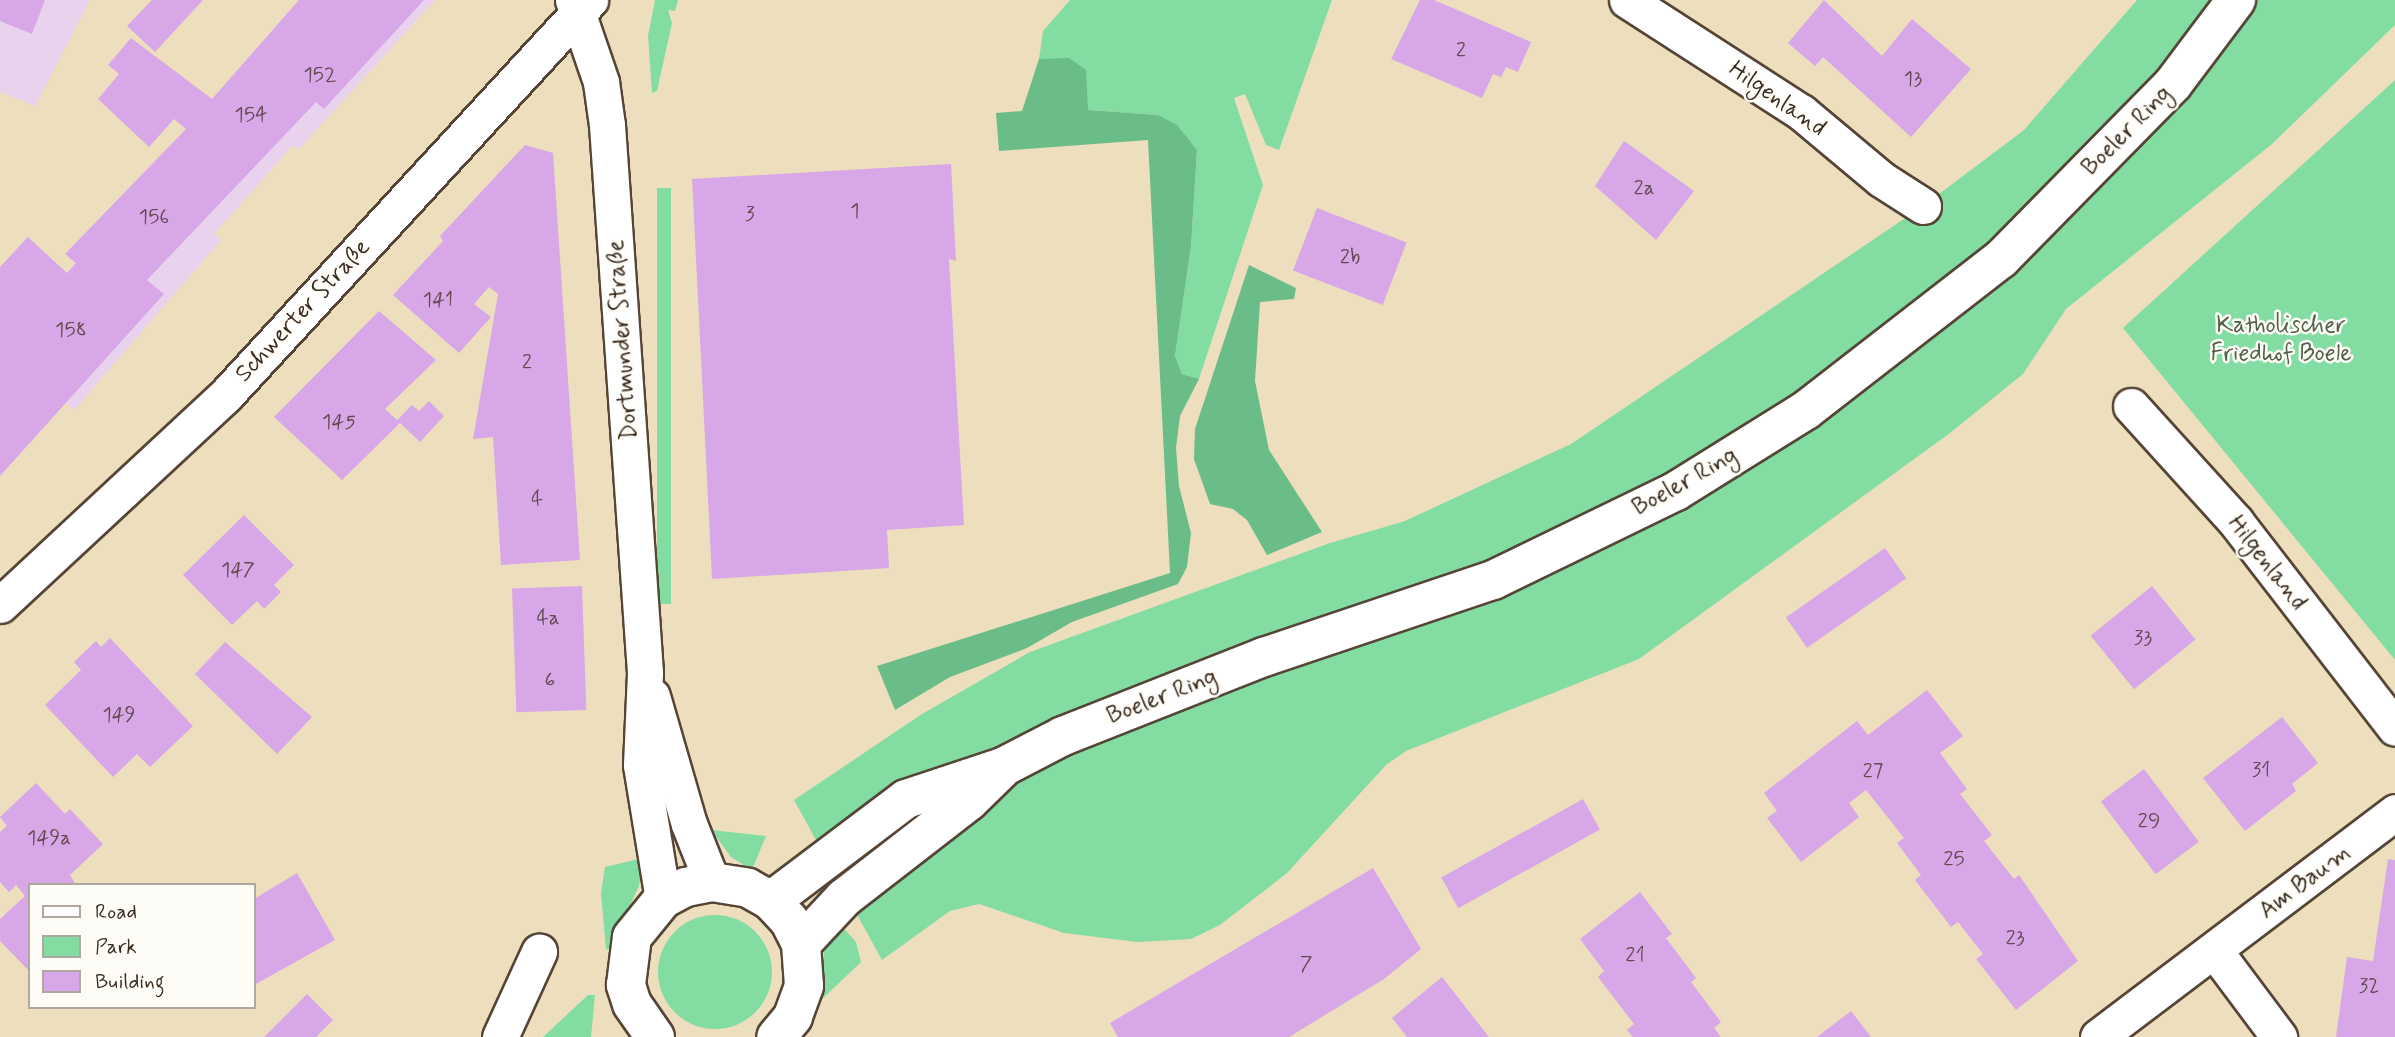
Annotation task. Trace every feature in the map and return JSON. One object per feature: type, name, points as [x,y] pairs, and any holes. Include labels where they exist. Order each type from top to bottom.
[{"type":"main road","name":"Boeler Ring","points":[[771,901],[906,799],[1005,766],[1063,736],[1264,657],[1493,580],[1699,476],[1805,410],[2001,258],[2174,84],[2236,0]]},
{"type":"main road","name":"Boeler Ring","points":[[801,944],[844,898],[969,801],[1005,766]]},
{"type":"main road","points":[[649,1035],[626,985],[627,957],[643,919],[663,898],[686,887],[712,882],[748,888],[771,901],[789,920],[801,944],[805,965],[802,994],[793,1017],[776,1037]]},
{"type":"street","name":"Hilgenland","points":[[1626,0],[1801,112],[1881,178],[1923,206]]},
{"type":"street","name":"Schwerter Straße","points":[[0,605],[225,396],[580,4]]},
{"type":"street","name":"Dortmunder Straße","points":[[580,4],[601,82],[607,125],[645,673],[641,765],[663,898]]},
{"type":"street","name":"Hilgenland","points":[[2131,406],[2236,522],[2395,728]]},
{"type":"street","name":"Dortmunder Straße","points":[[645,673],[690,824],[712,882]]},
{"type":"street","name":"Am Baum","points":[[2098,1037],[2395,812]]},
{"type":"street","points":[[2214,950],[2279,1037]]},
{"type":"street","points":[[500,1037],[539,952]]},
{"type":"shaded area","points":[[0,0],[90,0],[35,106],[0,92]]},
{"type":"shaded area","points":[[299,0],[435,0],[299,149],[293,145],[214,234],[221,240],[74,410],[0,343],[76,264],[65,254],[186,129]]},
{"type":"green space","points":[[655,0],[678,0],[675,11],[668,10],[672,23],[657,91],[652,93],[648,36]]},
{"type":"green space","points":[[1070,0],[1332,0],[1279,150],[1266,145],[1245,94],[1234,98],[1263,185],[1199,379],[1182,374],[1175,356],[1191,246],[1197,150],[1158,115],[1088,110],[1039,59],[1043,31]]},
{"type":"green space","points":[[2137,0],[2395,0],[2395,25],[2272,144],[2066,309],[2023,374],[1950,433],[1639,659],[1406,751],[1386,765],[1287,873],[1220,925],[1191,939],[1137,942],[1064,933],[979,904],[950,911],[882,960],[794,800],[922,714],[1030,652],[1330,543],[1405,521],[1571,444],[1923,206],[2024,130]]},
{"type":"green space","points":[[1069,58],[1086,70],[1088,110],[1158,115],[1177,125],[1197,150],[1191,246],[1175,356],[1182,374],[1199,379],[1180,416],[1176,448],[1179,486],[1191,533],[1187,567],[1178,584],[1072,622],[1027,648],[950,677],[895,710],[877,666],[1170,573],[1148,140],[999,151],[996,113],[1022,111],[1039,59]]},
{"type":"green space","name":"Katholischer Friedhof Boele","points":[[2395,80],[2395,660],[2123,328]]},
{"type":"green space","points":[[657,188],[671,188],[671,604],[657,604]]},
{"type":"green space","points":[[1249,265],[1296,288],[1294,299],[1260,302],[1255,381],[1269,450],[1322,532],[1267,555],[1247,520],[1233,509],[1210,504],[1194,459],[1195,429]]},
{"type":"green space","points":[[711,830],[766,836],[752,870],[731,857]]},
{"type":"green space","points":[[643,858],[639,886],[610,948],[606,950],[601,893],[605,867]]},
{"type":"green space","points":[[715,915],[737,919],[756,931],[768,950],[772,972],[768,994],[756,1013],[737,1025],[715,1029],[693,1025],[674,1013],[662,994],[658,972],[662,950],[674,931],[693,919]]},
{"type":"green space","points":[[838,922],[856,942],[861,962],[817,1004],[824,952]]},
{"type":"green space","points":[[588,995],[595,995],[591,1037],[543,1037]]},
{"type":"building","points":[[0,0],[45,0],[32,34],[0,21]]},
{"type":"building","points":[[152,0],[203,0],[155,52],[127,26]]},
{"type":"building","points":[[299,0],[424,0],[324,109],[316,102],[147,280],[164,294],[0,476],[0,267],[28,237],[67,273],[76,263],[65,254],[186,129],[174,119],[149,147],[98,99],[119,74],[108,65],[131,38],[212,99]]},
{"type":"building","points":[[1420,0],[1434,0],[1531,42],[1518,72],[1506,67],[1501,77],[1493,74],[1482,98],[1391,59]]},
{"type":"building","points":[[1824,0],[1882,56],[1912,19],[1971,69],[1911,137],[1823,57],[1815,66],[1788,43]]},
{"type":"building","points":[[1624,141],[1694,191],[1656,240],[1595,186]]},
{"type":"building","points":[[525,145],[553,153],[580,560],[501,565],[493,437],[473,439],[498,294],[489,287],[474,304],[491,317],[459,353],[393,295],[443,241],[440,236]]},
{"type":"building","points":[[951,164],[956,261],[949,259],[964,525],[887,530],[889,568],[712,579],[692,179]]},
{"type":"building","points":[[1317,208],[1407,242],[1383,305],[1293,271]]},
{"type":"building","points":[[379,311],[436,360],[385,409],[397,420],[412,405],[419,411],[429,401],[444,416],[420,442],[400,423],[342,480],[274,417]]},
{"type":"building","points":[[244,515],[294,565],[274,585],[281,592],[264,609],[257,601],[232,625],[183,575]]},
{"type":"building","points":[[1885,548],[1906,578],[1807,648],[1786,617]]},
{"type":"building","points":[[582,586],[586,710],[516,712],[512,588]]},
{"type":"building","points":[[2152,586],[2195,640],[2134,689],[2091,636]]},
{"type":"building","points":[[110,638],[193,726],[150,767],[137,754],[113,777],[45,705],[81,670],[74,662],[96,641],[101,647]]},
{"type":"building","points":[[225,642],[312,717],[277,754],[195,674]]},
{"type":"building","points":[[1927,690],[1963,736],[1940,753],[1967,789],[1960,794],[1992,835],[1984,841],[2014,879],[2019,875],[2078,961],[2016,1010],[1976,959],[1983,954],[1958,922],[1951,927],[1915,880],[1921,875],[1897,843],[1904,838],[1866,790],[1849,803],[1859,817],[1801,862],[1767,818],[1777,811],[1764,793],[1857,721],[1868,735]]},
{"type":"building","points":[[2282,717],[2318,763],[2292,784],[2296,791],[2245,831],[2203,778]]},
{"type":"building","points":[[2144,769],[2199,842],[2156,874],[2101,801]]},
{"type":"building","points":[[36,783],[65,814],[70,809],[103,844],[70,875],[75,883],[28,883],[28,970],[0,941],[0,919],[25,896],[16,885],[9,892],[0,882],[0,832],[7,826],[0,817]]},
{"type":"building","points":[[1583,799],[1600,830],[1458,908],[1441,878]]},
{"type":"building","points":[[2388,859],[2395,860],[2395,1037],[2336,1037],[2347,957],[2373,961]]},
{"type":"building","points":[[1373,868],[1421,949],[1384,979],[1289,1037],[1118,1037],[1110,1023]]},
{"type":"building","points":[[297,873],[335,940],[256,984],[256,898]]},
{"type":"building","points":[[1640,892],[1672,934],[1666,938],[1696,978],[1691,982],[1721,1022],[1714,1028],[1721,1037],[1633,1037],[1627,1030],[1634,1024],[1598,977],[1604,971],[1580,939]]},
{"type":"building","points":[[1442,977],[1489,1037],[1407,1037],[1392,1018]]},
{"type":"building","points":[[307,994],[333,1020],[316,1037],[264,1037]]},
{"type":"building","points":[[1851,1011],[1871,1037],[1817,1037]]}]
